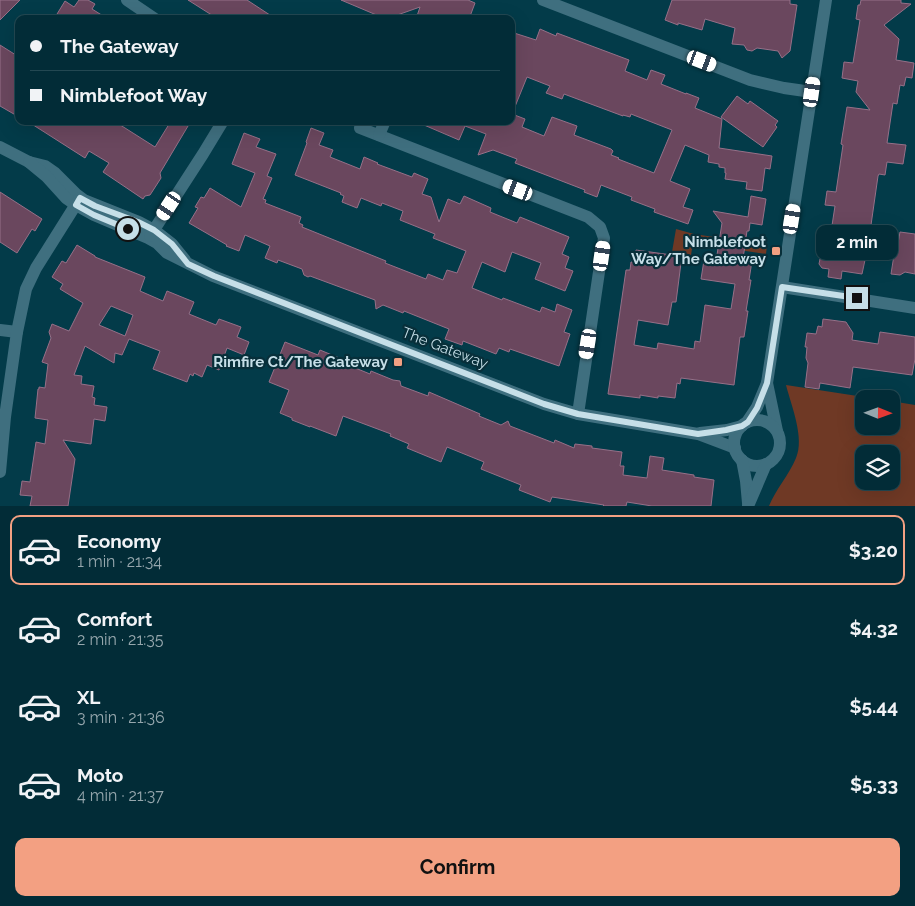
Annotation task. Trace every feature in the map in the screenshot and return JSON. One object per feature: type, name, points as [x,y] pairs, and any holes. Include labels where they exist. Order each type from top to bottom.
[{"type":"street","points":[[128,0],[149,15]]},
{"type":"street","points":[[543,0],[750,80],[812,92]]},
{"type":"street","points":[[767,383],[779,446],[773,459],[766,464],[754,466],[742,460],[738,455],[735,448],[735,436],[757,408],[767,383],[826,0]]},
{"type":"street","points":[[151,234],[221,125]]},
{"type":"street","points":[[379,135],[383,125]]},
{"type":"street","points":[[360,128],[588,217],[600,227],[604,238],[578,414]]},
{"type":"street","name":"The Gateway","points":[[0,147],[29,162],[94,215],[151,234],[156,243],[167,253],[222,280],[544,404],[578,414],[698,434],[735,448]]},
{"type":"street","points":[[0,472],[5,417],[23,300],[30,278],[78,202]]},
{"type":"street","points":[[782,287],[915,308]]},
{"type":"street","points":[[0,330],[17,332]]},
{"type":"street","points":[[745,424],[754,420],[761,420],[767,422],[776,431]]},
{"type":"street","name":"The Gateway","points":[[698,434],[726,430],[745,424]]},
{"type":"street","points":[[742,460],[748,506]]},
{"type":"street","points":[[748,506],[766,464]]},
{"type":"shaded area","points":[[676,229],[694,234],[767,245],[766,254],[693,243],[691,255],[672,252]]},
{"type":"shaded area","points":[[786,385],[855,396],[855,435],[900,435],[900,402],[915,405],[915,506],[769,506],[796,458],[799,441],[794,412]]},
{"type":"building","points":[[0,0],[20,0],[0,20]]},
{"type":"building","points":[[79,0],[88,0],[95,4],[92,9],[102,15],[56,15],[65,1],[74,7]]},
{"type":"building","points":[[188,0],[247,0],[270,15],[212,15]]},
{"type":"building","points":[[341,0],[468,0],[475,3],[470,15],[417,15],[420,7],[397,15],[377,15]]},
{"type":"building","points":[[672,0],[790,0],[790,4],[797,5],[790,51],[782,58],[778,51],[757,48],[752,51],[747,50],[744,45],[732,44],[735,28],[705,19],[702,30],[665,20]]},
{"type":"building","points":[[861,0],[901,0],[901,3],[911,4],[884,25],[899,39],[896,60],[914,63],[912,78],[906,77],[904,86],[900,85],[897,104],[893,103],[887,143],[906,145],[903,164],[887,162],[885,175],[879,174],[862,274],[842,271],[841,279],[828,277],[829,269],[822,268],[819,264],[820,259],[823,257],[826,231],[831,232],[835,206],[825,205],[827,191],[836,192],[847,107],[870,110],[856,92],[858,81],[842,78],[844,62],[853,63],[860,20],[856,19],[858,5],[860,5]]},
{"type":"building","points":[[540,29],[556,36],[557,33],[629,60],[625,71],[647,80],[651,70],[665,75],[661,84],[699,98],[695,108],[722,119],[719,148],[772,156],[770,169],[765,168],[762,191],[746,189],[747,182],[725,179],[725,168],[719,167],[719,164],[708,162],[709,155],[685,145],[670,181],[690,189],[683,207],[693,210],[688,224],[654,212],[655,209],[631,200],[632,197],[601,185],[597,197],[584,192],[585,190],[515,163],[517,159],[493,150],[478,155],[486,134],[465,126],[459,140],[424,125],[515,125],[515,115],[525,119],[522,127],[544,136],[552,117],[577,126],[574,135],[611,149],[613,151],[611,155],[618,159],[654,173],[672,130],[631,114],[630,117],[623,116],[564,94],[562,99],[546,93],[550,86],[527,77],[515,107],[515,33],[536,40]]},
{"type":"building","points":[[0,45],[15,54],[15,115],[0,106]]},
{"type":"building","points":[[737,96],[748,104],[750,101],[778,121],[775,125],[777,127],[763,147],[721,117]]},
{"type":"building","points":[[33,125],[120,125],[155,147],[169,125],[189,125],[160,173],[161,178],[150,195],[145,196],[143,199],[103,172],[109,163],[89,151],[85,158]]},
{"type":"building","points":[[311,128],[324,133],[319,145],[333,150],[330,157],[360,169],[364,157],[412,177],[414,173],[428,179],[422,194],[431,197],[439,222],[448,199],[460,204],[464,196],[491,208],[490,212],[517,223],[520,217],[569,237],[562,254],[569,257],[565,268],[573,271],[565,291],[535,279],[541,263],[512,252],[505,272],[482,262],[472,288],[540,312],[542,307],[555,312],[557,304],[572,310],[564,332],[570,334],[559,366],[510,349],[509,352],[499,348],[496,354],[463,341],[462,345],[445,339],[449,329],[404,311],[403,313],[383,305],[376,309],[375,300],[310,276],[308,277],[304,275],[302,269],[278,260],[277,263],[265,258],[270,246],[245,235],[239,251],[226,246],[189,223],[198,208],[195,207],[201,197],[204,198],[210,188],[241,207],[255,173],[232,164],[244,133],[260,139],[256,147],[276,154],[267,176],[272,178],[263,199],[266,200],[265,203],[301,217],[299,223],[303,225],[302,227],[426,279],[428,274],[443,280],[447,270],[457,273],[466,251],[433,238],[435,234],[400,220],[403,211],[382,203],[381,206],[361,198],[357,208],[342,202],[344,196],[341,193],[295,175]]},
{"type":"building","points":[[0,192],[42,219],[35,231],[32,229],[17,253],[0,242]]},
{"type":"building","points":[[751,196],[766,199],[762,225],[750,223],[749,231],[747,231],[743,259],[752,261],[749,280],[751,280],[744,337],[740,337],[734,385],[681,378],[680,384],[677,383],[675,398],[640,395],[640,398],[608,394],[626,270],[630,270],[631,262],[635,262],[636,250],[679,256],[678,263],[681,263],[676,302],[672,302],[668,325],[638,320],[634,345],[657,349],[658,343],[694,349],[695,341],[700,342],[705,305],[731,309],[735,284],[701,279],[705,254],[717,255],[722,223],[713,211],[748,217]]},
{"type":"building","points":[[900,232],[915,234],[915,274],[905,272],[900,275],[891,274]]},
{"type":"building","points":[[77,245],[95,257],[145,277],[140,291],[163,301],[167,291],[194,302],[189,314],[216,325],[219,319],[241,327],[237,337],[249,342],[244,355],[227,348],[219,370],[207,365],[202,377],[194,373],[193,376],[190,374],[187,382],[153,369],[160,351],[129,339],[122,355],[115,353],[114,363],[85,346],[74,375],[82,376],[81,384],[94,386],[92,397],[95,398],[94,405],[107,407],[105,421],[94,419],[91,444],[63,440],[75,459],[68,506],[30,506],[32,496],[20,495],[22,481],[30,482],[36,442],[45,444],[48,420],[35,418],[38,389],[39,387],[45,388],[48,364],[42,362],[51,338],[49,332],[52,324],[69,331],[83,303],[60,289],[63,284],[52,277],[62,261],[66,263]],"holes":[[[111,306],[133,315],[125,336],[99,325]]]},
{"type":"building","points":[[823,319],[846,322],[853,333],[852,340],[878,344],[880,332],[915,337],[915,359],[912,375],[853,367],[850,388],[820,383],[819,389],[805,387],[808,363],[806,358],[807,347],[805,347],[807,333],[816,334],[818,326],[822,327]]},
{"type":"building","points":[[285,342],[318,355],[320,350],[344,360],[343,363],[370,374],[371,371],[400,381],[401,386],[428,396],[429,392],[501,425],[508,421],[510,426],[554,443],[555,440],[574,448],[575,444],[622,452],[620,466],[624,466],[623,475],[647,478],[650,456],[664,458],[662,470],[714,480],[711,506],[652,506],[627,502],[626,506],[603,506],[552,497],[550,502],[519,490],[521,485],[481,469],[484,462],[447,447],[441,462],[407,448],[409,444],[390,436],[391,434],[343,416],[336,436],[310,427],[280,413],[289,390],[269,382]]},
{"type":"place","name":"Nimblefoot Way/The Gateway","points":[[776,251]]},
{"type":"place","name":"Rimfire Ct/The Gateway","points":[[398,362]]},
{"type":"route","points":[[128,229],[94,215],[76,205],[80,198],[154,230],[172,244],[188,264],[214,276],[544,404],[578,414],[698,434],[742,426],[748,422],[757,408],[767,383],[782,287],[857,298]]}]
